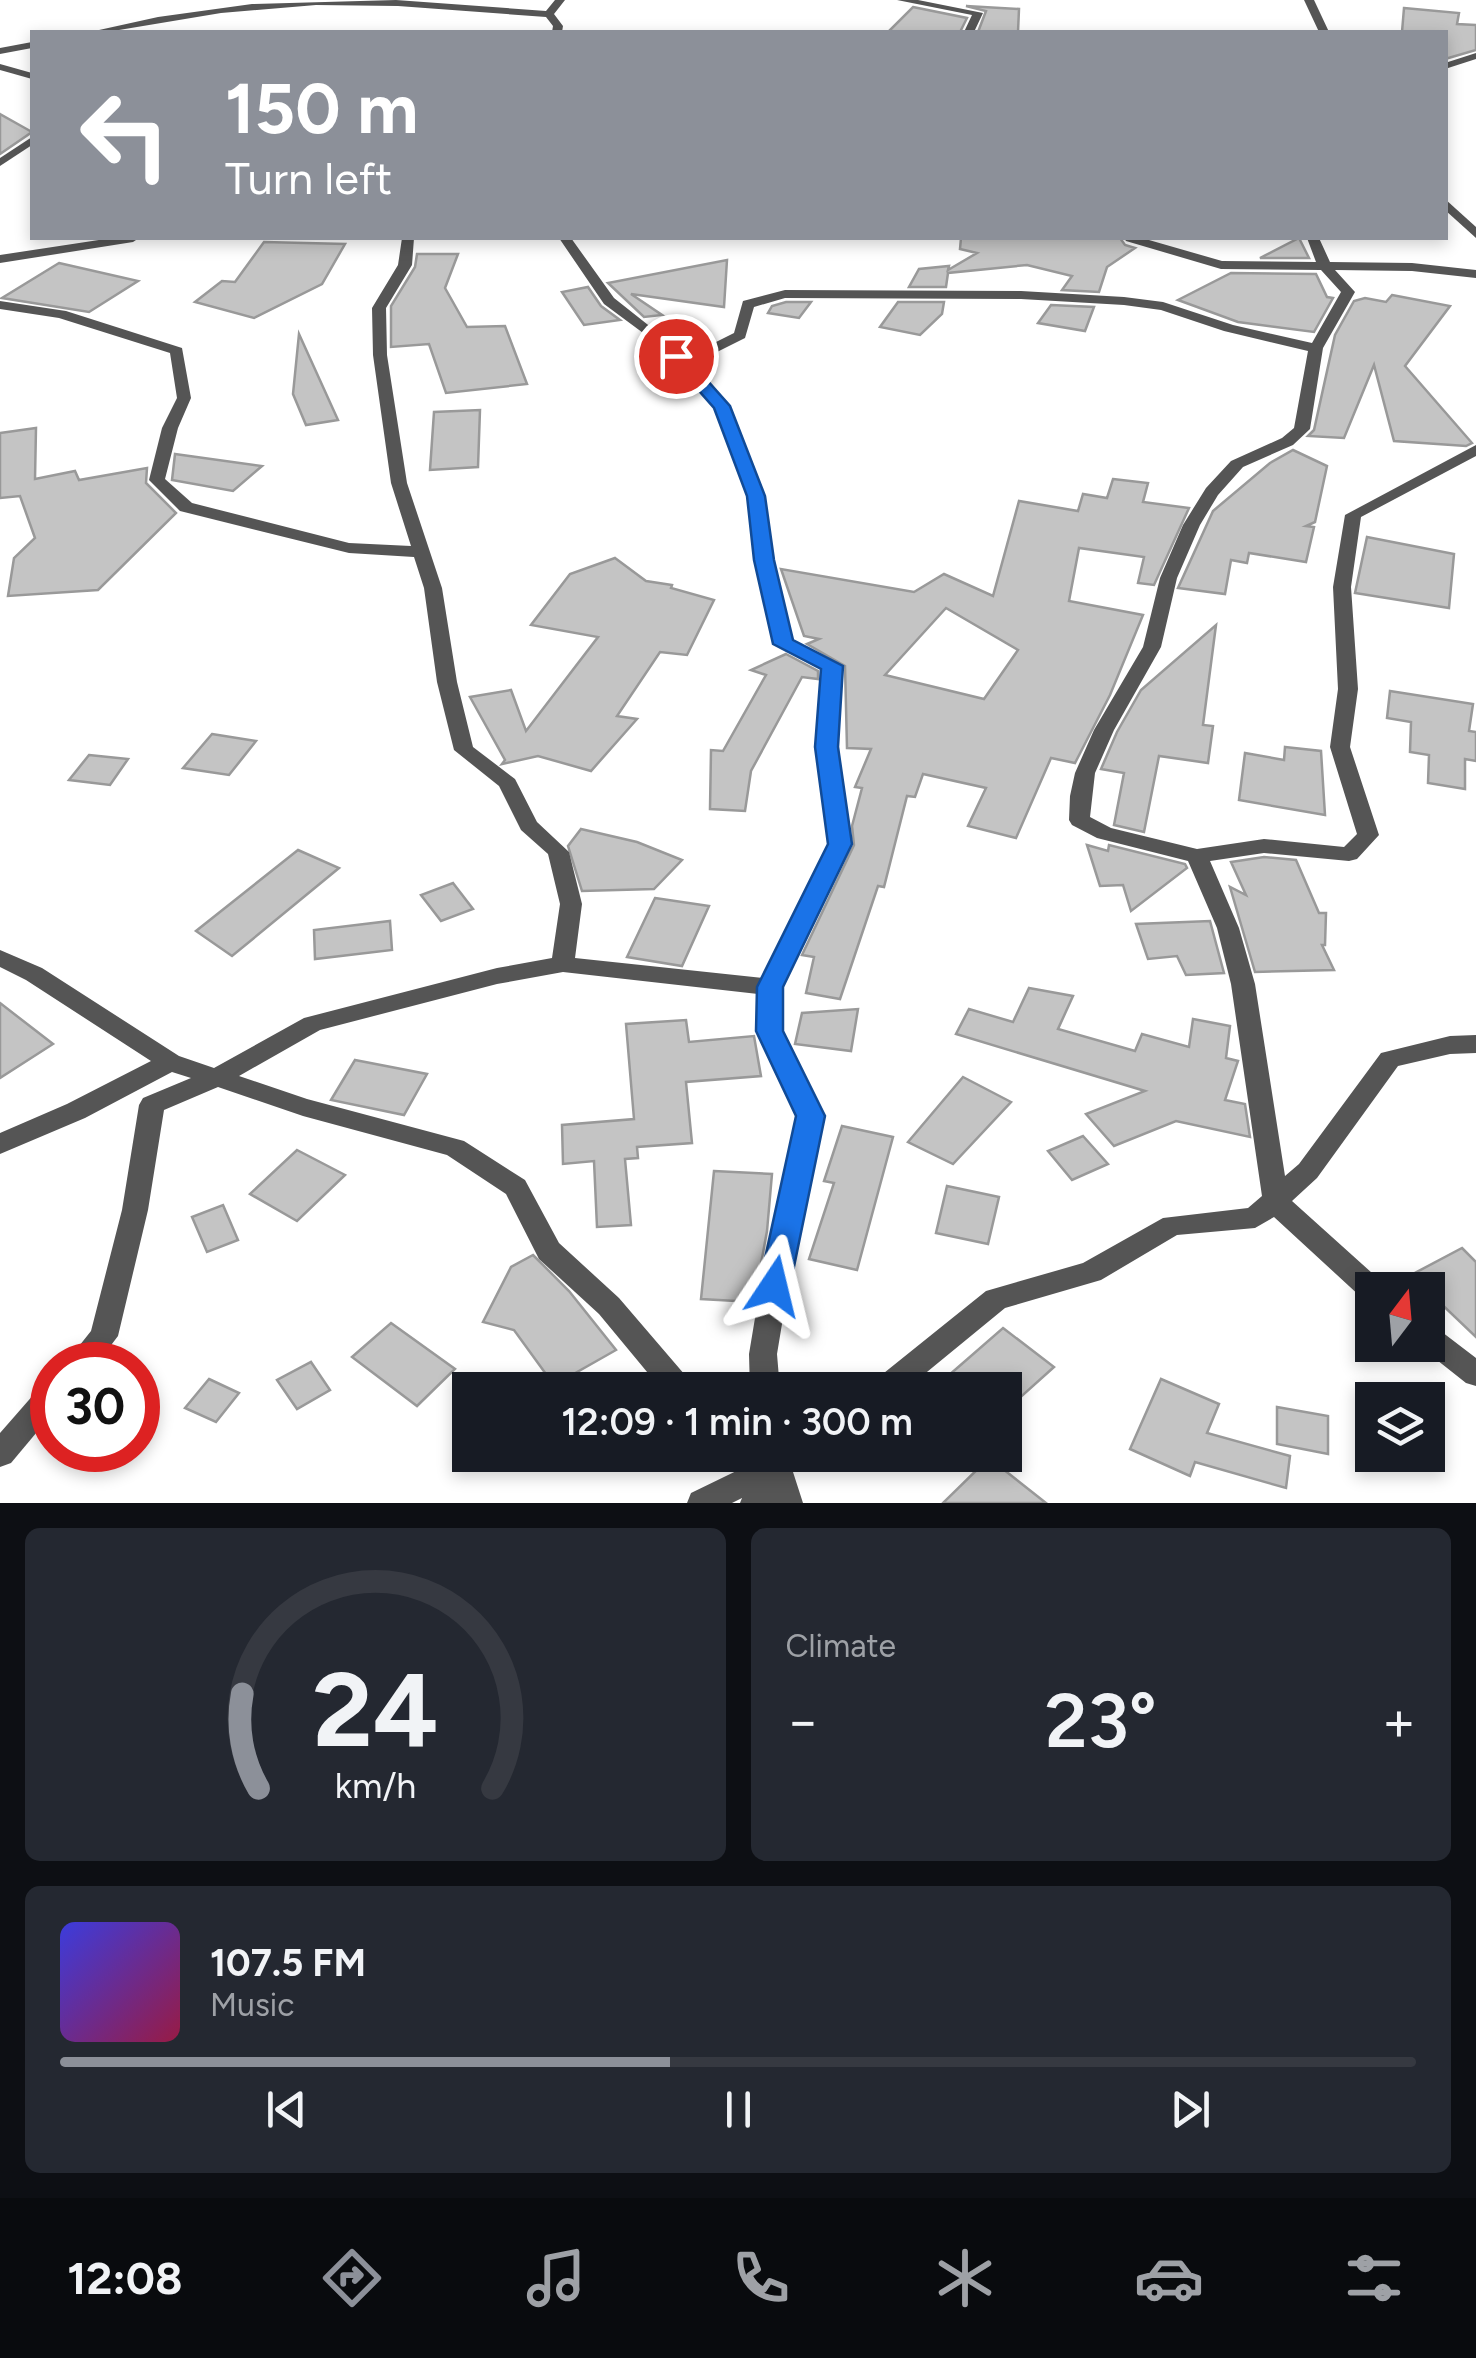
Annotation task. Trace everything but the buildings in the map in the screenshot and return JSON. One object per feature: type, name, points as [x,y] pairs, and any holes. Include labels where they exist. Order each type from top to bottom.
[{"type":"street","points":[[549,14],[560,0]]},
{"type":"street","points":[[902,0],[978,13],[970,30]]},
{"type":"street","points":[[1309,0],[1323,30]]},
{"type":"street","points":[[105,30],[176,15],[352,1],[549,14],[557,30]]},
{"type":"street","points":[[0,50],[30,45]]},
{"type":"street","points":[[1448,65],[1476,56]]},
{"type":"street","points":[[0,67],[30,75]]},
{"type":"street","points":[[0,163],[30,141]]},
{"type":"street","points":[[1448,206],[1476,234]]},
{"type":"street","points":[[0,259],[119,240]]},
{"type":"street","points":[[408,240],[405,265],[380,308],[380,354],[398,482],[433,588],[464,750],[508,784],[528,825],[558,852],[571,904],[563,964]]},
{"type":"street","points":[[566,240],[609,301],[676,356],[722,406],[756,496],[764,560],[784,644],[832,666],[827,747],[840,844],[770,987],[769,1031],[811,1116],[777,1269],[763,1354],[764,1372]]},
{"type":"street","points":[[1137,240],[1221,265],[1412,267],[1476,274]]},
{"type":"street","points":[[1314,240],[1325,267],[1348,292],[1316,348],[1302,429],[1295,439],[1239,461],[1189,528],[1164,591],[1154,641],[1092,752],[1078,793],[1079,820],[1104,834],[1198,856],[1264,846],[1349,854],[1368,835],[1340,747],[1348,689],[1342,587],[1352,514],[1476,450]]},
{"type":"street","points":[[676,356],[712,349],[740,335],[748,304],[784,294],[1021,295],[1124,301],[1163,306],[1228,328],[1316,348]]},
{"type":"street","points":[[0,305],[61,314],[177,350],[184,398],[170,428],[157,480],[186,508],[349,548],[422,552]]},
{"type":"street","points":[[1198,856],[1228,928],[1243,984],[1276,1200],[1288,1218],[1355,1275]]},
{"type":"street","points":[[0,958],[34,974],[170,1062],[214,1079],[455,1148],[516,1187],[549,1251],[609,1306],[664,1372]]},
{"type":"street","points":[[99,1342],[104,1336],[135,1210],[152,1105],[214,1079],[312,1024],[431,991],[563,964],[770,987]]},
{"type":"street","points":[[906,1372],[996,1299],[1090,1272],[1172,1225],[1254,1218],[1308,1171],[1390,1059],[1450,1045],[1476,1044]]},
{"type":"street","points":[[0,1144],[76,1112],[170,1062]]},
{"type":"street","points":[[1445,1350],[1476,1374]]},
{"type":"street","points":[[0,1454],[30,1419]]},
{"type":"street","points":[[702,1503],[757,1472]]},
{"type":"street","points":[[754,1503],[772,1472]]},
{"type":"street","points":[[782,1472],[788,1503]]},
{"type":"route","points":[[676,356],[722,406],[756,496],[764,560],[784,644],[832,666],[827,747],[840,844],[770,987],[769,1031],[811,1116],[774,1286]]}]
